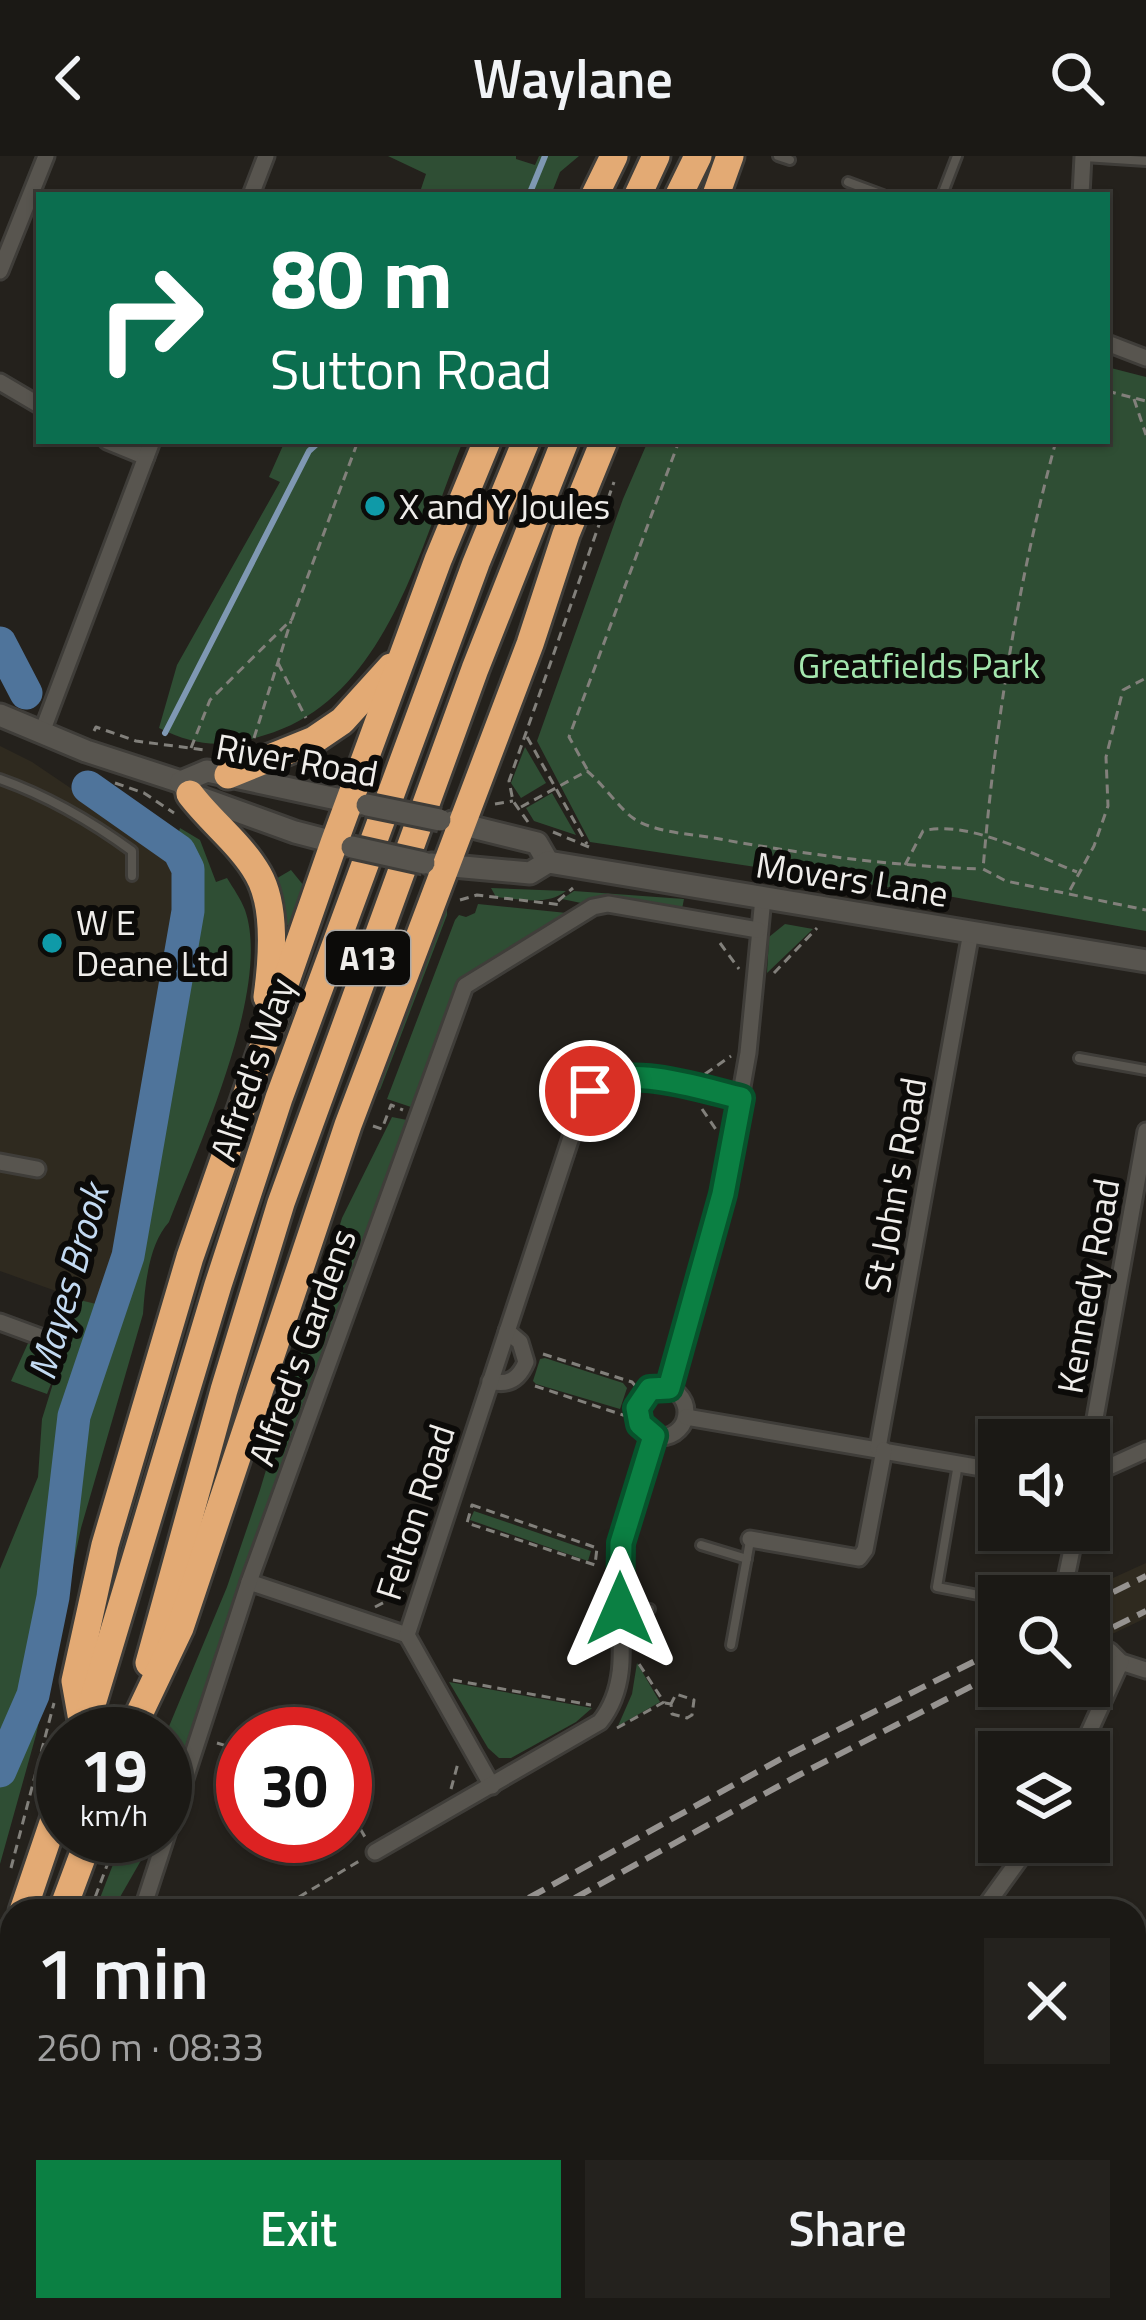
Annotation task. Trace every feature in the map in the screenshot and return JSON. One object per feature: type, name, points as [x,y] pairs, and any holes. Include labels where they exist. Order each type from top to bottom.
[{"type":"highway","points":[[596,192],[614,156]]},
{"type":"highway","points":[[639,192],[656,156]]},
{"type":"highway","points":[[680,192],[698,156]]},
{"type":"highway","points":[[717,192],[730,156]]},
{"type":"highway","name":"A13","points":[[80,1707],[75,1681],[105,1545],[190,1257],[260,1048],[343,845],[347,798],[487,444]]},
{"type":"highway","name":"Alfred's Way","points":[[91,1707],[279,1098],[476,562],[525,444]]},
{"type":"highway","name":"Alfred's Way","points":[[138,1707],[196,1485],[281,1203],[489,632],[565,444]]},
{"type":"highway","name":"A13","points":[[143,1707],[179,1628],[451,822],[530,644],[566,534],[612,452]]},
{"type":"highway","name":"A13","points":[[228,775],[314,740],[342,721],[385,676],[410,640]]},
{"type":"highway","points":[[186,788],[213,825],[238,847],[265,891],[271,973],[260,1048]]},
{"type":"highway","points":[[27,1899],[39,1863]]},
{"type":"highway","points":[[66,1899],[80,1863]]},
{"type":"street","points":[[0,271],[4,251],[46,156]]},
{"type":"street","points":[[252,192],[266,156]]},
{"type":"street","points":[[1081,192],[1083,156]]},
{"type":"street","points":[[1110,344],[1146,358]]},
{"type":"street","points":[[0,382],[36,403]]},
{"type":"street","points":[[41,732],[149,449]]},
{"type":"street","name":"River Road","points":[[0,716],[343,845],[388,855]]},
{"type":"street","name":"River Road","points":[[186,788],[207,771],[404,812]]},
{"type":"street","name":"Movers Lane","points":[[404,812],[537,843],[548,862]]},
{"type":"street","name":"Movers Lane","points":[[388,855],[435,865],[530,872],[548,862],[1146,961]]},
{"type":"street","points":[[669,1388],[723,1194],[741,1098],[763,898]]},
{"type":"street","name":"Alfred's Gardens","points":[[146,1899],[249,1582],[465,986],[593,907],[608,904],[758,930]]},
{"type":"street","name":"St John's Road","points":[[751,1540],[859,1558],[865,1550],[971,932]]},
{"type":"street","name":"Felton Road","points":[[492,1786],[407,1635],[582,1104],[600,1082],[629,1076],[741,1098]]},
{"type":"street","name":"Kennedy Road","points":[[1095,1419],[1146,1131]]},
{"type":"street","points":[[0,1162],[37,1169]]},
{"type":"street","points":[[0,1322],[57,1343]]},
{"type":"street","points":[[490,1381],[515,1379],[526,1362],[524,1350],[507,1331]]},
{"type":"street","points":[[669,1388],[681,1396],[686,1417],[676,1432],[654,1436],[637,1415],[643,1395],[650,1389],[669,1388]]},
{"type":"street","points":[[686,1417],[978,1467]]},
{"type":"street","points":[[375,1852],[599,1722],[611,1708],[621,1657],[621,1543],[654,1436]]},
{"type":"street","points":[[1110,1466],[1146,1450]]},
{"type":"street","points":[[249,1582],[407,1635]]},
{"type":"street","points":[[1088,1731],[1116,1656],[1146,1670]]},
{"type":"street","points":[[991,1899],[1017,1863]]},
{"type":"lane","points":[[778,156],[790,160]]},
{"type":"lane","points":[[943,192],[957,156]]},
{"type":"lane","points":[[1083,156],[1146,161]]},
{"type":"lane","points":[[848,182],[875,192]]},
{"type":"lane","points":[[0,779],[34,791],[104,830],[132,851],[132,876]]},
{"type":"lane","points":[[1079,1058],[1146,1070]]},
{"type":"lane","points":[[958,1464],[937,1588],[978,1595]]},
{"type":"lane","points":[[731,1646],[751,1540]]},
{"type":"lane","points":[[701,1545],[747,1559]]},
{"type":"lane","points":[[620,1609],[650,1609]]},
{"type":"path","points":[[1110,392],[1146,401]]},
{"type":"path","points":[[1133,398],[1146,435]]},
{"type":"path","points":[[252,744],[277,661],[357,444]]},
{"type":"path","points":[[678,444],[569,737],[587,771],[633,818],[678,832],[797,853],[904,866],[983,869],[1006,880],[1146,910]]},
{"type":"path","points":[[983,869],[992,773],[1032,529],[1055,444]]},
{"type":"path","points":[[536,825],[513,801],[509,781],[612,452]]},
{"type":"path","name":"River Road","points":[[96,727],[136,741],[190,748],[210,700],[292,619]]},
{"type":"path","points":[[277,661],[309,724]]},
{"type":"path","points":[[1069,891],[1094,846],[1108,806],[1106,757],[1123,690],[1146,678]]},
{"type":"path","points":[[525,734],[588,846]]},
{"type":"path","points":[[320,750],[347,798]]},
{"type":"path","points":[[519,808],[587,771]]},
{"type":"path","points":[[494,804],[513,801]]},
{"type":"path","points":[[904,866],[923,831],[937,828],[986,837],[1079,873]]},
{"type":"path","points":[[553,832],[602,853]]},
{"type":"path","points":[[457,902],[477,895],[558,903]]},
{"type":"path","points":[[714,922],[712,932],[746,977]]},
{"type":"path","points":[[766,980],[818,926]]},
{"type":"path","points":[[700,1078],[738,1052]]},
{"type":"path","points":[[696,1099],[722,1138]]},
{"type":"path","points":[[373,1126],[382,1129],[391,1105],[411,1112]]},
{"type":"path","points":[[524,1350],[632,1382],[643,1395]]},
{"type":"path","points":[[515,1379],[637,1415]]},
{"type":"path","points":[[472,1505],[597,1548],[596,1565],[467,1522],[472,1505]]},
{"type":"path","points":[[372,1615],[375,1607],[407,1591],[417,1595]]},
{"type":"path","points":[[621,1657],[634,1657],[664,1702],[671,1704]]},
{"type":"path","points":[[435,1684],[445,1679],[611,1708]]},
{"type":"path","points":[[676,1694],[694,1700],[692,1715],[672,1714],[671,1704],[676,1694]]},
{"type":"path","points":[[599,1722],[607,1734],[664,1702]]},
{"type":"path","points":[[198,1736],[216,1742]]},
{"type":"path","points":[[455,1807],[449,1796],[461,1754],[470,1748]]},
{"type":"path","points":[[6,1884],[28,1809]]},
{"type":"path","points":[[299,1897],[375,1852],[372,1847]]},
{"type":"path","points":[[94,1899],[108,1863]]},
{"type":"shaded area","points":[[0,746],[32,762],[171,856],[177,870],[173,925],[119,1233],[95,1305],[0,1271]]},
{"type":"shaded area","points":[[1146,1563],[1146,1618],[1110,1635],[1110,1579]]},
{"type":"green space","points":[[388,156],[516,156],[535,165],[539,156],[579,156],[560,172],[552,192],[420,192],[426,174]]},
{"type":"green space","name":"Greatfields Park","points":[[1110,368],[1146,377],[1146,931],[590,842],[537,741],[647,444],[1110,444]]},
{"type":"green space","points":[[284,444],[462,444],[393,614],[341,689],[306,717],[265,735],[211,744],[173,734],[159,728],[177,665],[280,482],[269,477]]},
{"type":"green space","points":[[525,747],[546,783],[521,798],[511,783]]},
{"type":"green space","points":[[552,793],[576,835],[534,821],[526,808]]},
{"type":"green space","points":[[180,828],[200,840],[216,882],[227,878],[243,906],[251,943],[249,981],[213,1111],[153,1253],[143,1314],[81,1528],[42,1707],[36,1707],[36,1735],[0,1864],[0,1569],[38,1477],[42,1419],[60,1361],[47,1394],[11,1381],[29,1341],[64,1349],[80,1300],[96,1304],[119,1234],[173,925],[177,870],[194,872],[190,853],[177,838]]},
{"type":"green space","points":[[291,870],[304,886],[290,926],[284,924],[274,880]]},
{"type":"green space","points":[[491,888],[566,891],[551,899],[533,900],[496,897]]},
{"type":"green space","points":[[574,891],[684,899],[682,909],[615,896],[581,903],[562,899]]},
{"type":"green space","points":[[478,904],[567,913],[462,978],[411,1107],[387,1099],[455,920],[475,913]]},
{"type":"green space","points":[[442,907],[447,915],[380,1090],[373,1088]]},
{"type":"green space","points":[[785,924],[813,929],[767,973],[769,937]]},
{"type":"green space","points":[[392,1117],[407,1120],[291,1436],[192,1731],[192,1707],[177,1707],[227,1587],[260,1490],[342,1218]]},
{"type":"green space","points":[[540,1359],[623,1383],[627,1388],[620,1409],[536,1384]]},
{"type":"green space","points":[[474,1511],[591,1551],[588,1561],[470,1520]]},
{"type":"green space","points":[[637,1663],[660,1702],[618,1726],[632,1694]]},
{"type":"green space","points":[[449,1682],[592,1708],[511,1758],[499,1758],[488,1748]]},
{"type":"green space","points":[[114,1863],[140,1863],[119,1899],[100,1899]]},
{"type":"waterway","points":[[530,192],[545,156]]},
{"type":"waterway","points":[[165,733],[317,444]]},
{"type":"waterway","name":"Mayes Brook","points":[[0,643],[26,693]]},
{"type":"waterway","name":"Mayes Brook","points":[[0,1771],[33,1695],[53,1597],[74,1416],[128,1256],[188,911],[188,869],[179,851],[88,787]]},
{"type":"railway","points":[[1110,1594],[1146,1576]]},
{"type":"railway","points":[[1110,1629],[1146,1611]]},
{"type":"railway","points":[[527,1899],[786,1756],[978,1660]]},
{"type":"railway","points":[[573,1899],[978,1683]]},
{"type":"place","name":"X and Y Joules","points":[[375,506]]},
{"type":"place","name":"W E Deane Ltd","points":[[52,943]]},
{"type":"route","points":[[590,1091],[600,1082],[629,1076],[741,1098],[698,1295],[669,1388],[650,1389],[637,1408],[640,1424],[654,1436],[621,1543],[620,1609]]}]
